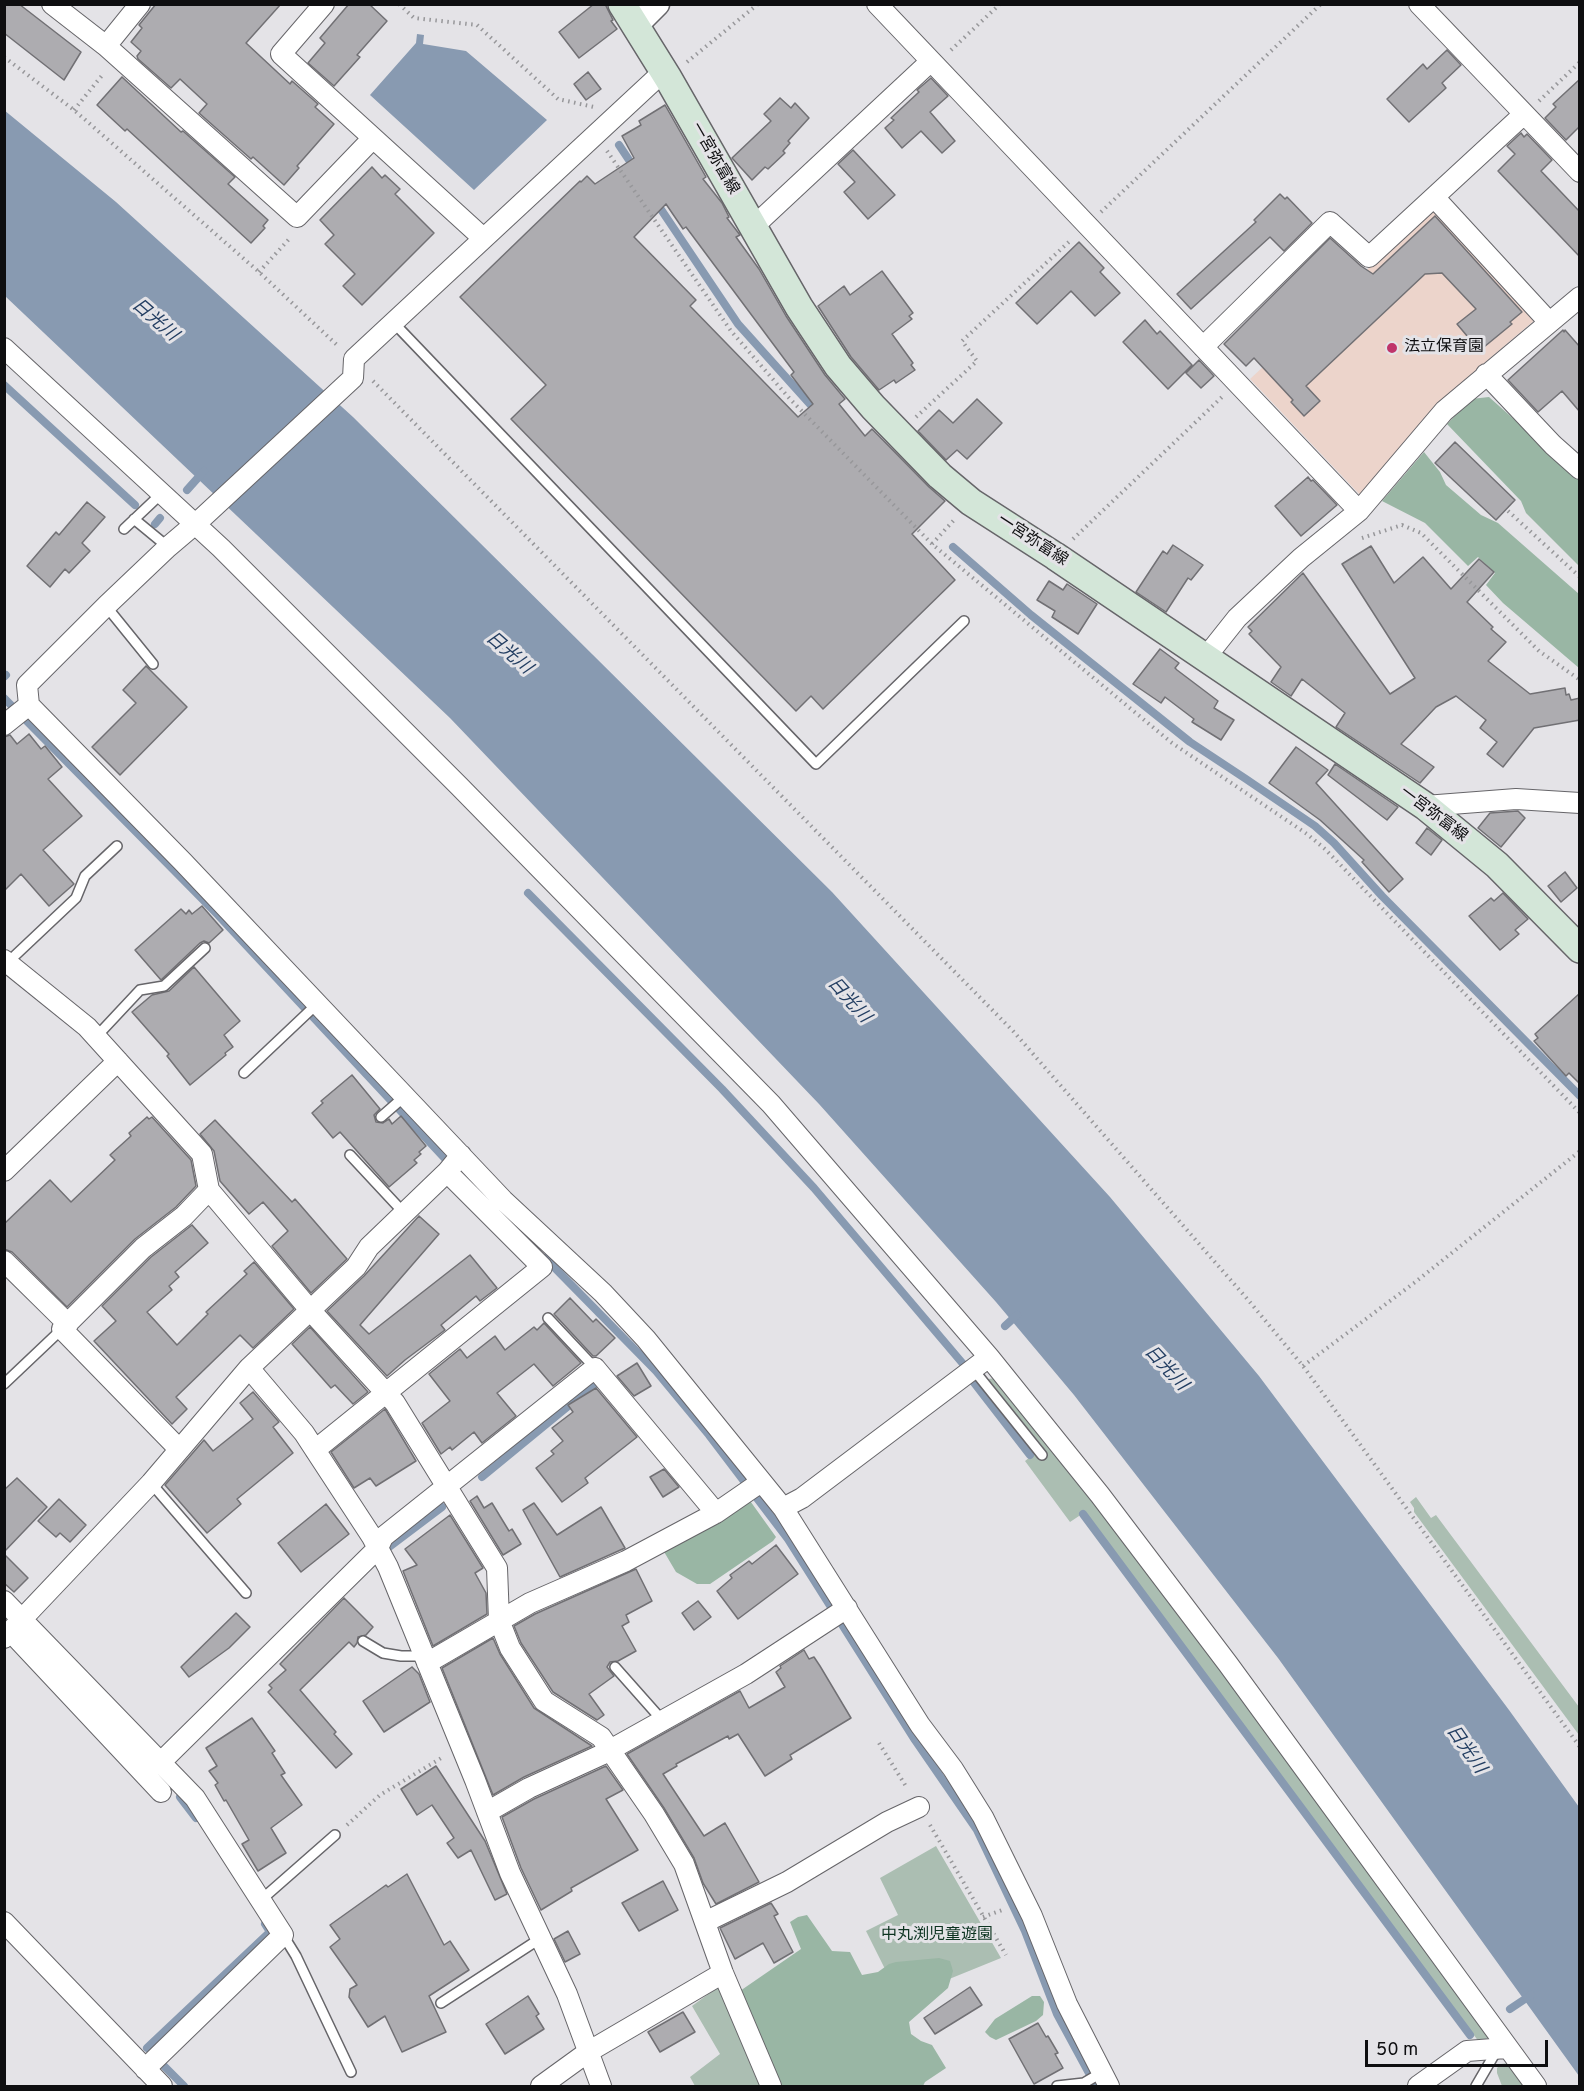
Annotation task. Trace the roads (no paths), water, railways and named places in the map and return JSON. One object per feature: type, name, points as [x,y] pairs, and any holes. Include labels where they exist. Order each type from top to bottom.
[{"type":"main road","name":"一宮弥富線","points":[[629,15],[666,74],[798,307],[838,366],[940,476],[971,502],[1206,657],[1425,806],[1497,865],[1580,949]]},
{"type":"street","points":[[52,4],[112,51],[297,218],[372,138]]},
{"type":"street","points":[[112,51],[140,4]]},
{"type":"street","points":[[324,4],[281,54],[483,238]]},
{"type":"street","points":[[629,15],[657,4]]},
{"type":"street","points":[[878,4],[1359,511]]},
{"type":"street","points":[[1419,4],[1580,172]]},
{"type":"street","points":[[753,227],[933,63]]},
{"type":"street","points":[[315,1450],[542,1267],[399,1102],[28,706],[27,685],[165,544],[198,522],[354,369],[393,322],[595,133],[666,74]]},
{"type":"street","points":[[1203,347],[1330,222],[1369,257],[1524,114]]},
{"type":"street","points":[[1434,197],[1549,322]]},
{"type":"street","points":[[1206,657],[1237,618],[1301,558],[1359,511],[1444,411],[1580,297]]},
{"type":"street","points":[[4,348],[161,494],[198,522],[771,1104],[989,1357],[1100,1495],[1228,1664],[1502,2048],[1536,2086]]},
{"type":"street","points":[[1486,374],[1553,445],[1580,468]]},
{"type":"street","points":[[7,724],[28,706]]},
{"type":"street","points":[[1425,806],[1516,799],[1580,803]]},
{"type":"street","points":[[6,963],[87,1027],[202,1154],[209,1190],[310,1310],[395,1403],[497,1568],[499,1620],[510,1648],[544,1701],[601,1737],[654,1814],[684,1864],[723,1973],[771,2086]]},
{"type":"street","points":[[4,1171],[118,1061]]},
{"type":"street","points":[[13,1629],[151,1483],[249,1368],[356,1268],[369,1247],[453,1165]]},
{"type":"street","points":[[453,1165],[503,1200],[603,1293],[646,1339],[754,1487],[783,1508],[839,1613],[953,1769],[983,1817],[1032,1916],[1097,2080]]},
{"type":"street","points":[[65,1326],[143,1248],[184,1216],[209,1190]]},
{"type":"street","points":[[4,1261],[180,1449]]},
{"type":"street","points":[[783,1508],[802,1498],[989,1357]]},
{"type":"street","points":[[249,1368],[304,1433],[378,1548],[426,1659],[510,1874],[567,1994],[601,2086]]},
{"type":"street","points":[[160,1762],[378,1548],[383,1537],[595,1368],[716,1513]]},
{"type":"street","points":[[426,1659],[530,1603],[626,1561],[716,1513],[754,1487]]},
{"type":"street","points":[[4,1600],[13,1629],[161,1792]]},
{"type":"street","points":[[487,1812],[529,1788],[610,1750],[746,1674],[839,1613]]},
{"type":"street","points":[[13,1629],[160,1762],[195,1798],[283,1935],[145,2069]]},
{"type":"street","points":[[705,1922],[787,1882],[887,1822],[919,1807]]},
{"type":"street","points":[[4,1922],[162,2086]]},
{"type":"street","points":[[541,2086],[588,2052],[723,1973]]},
{"type":"street","points":[[1418,2086],[1467,2051],[1502,2048]]},
{"type":"lane","points":[[393,322],[816,764],[964,621]]},
{"type":"lane","points":[[124,529],[161,494]]},
{"type":"lane","points":[[134,519],[165,544]]},
{"type":"lane","points":[[106,606],[153,664]]},
{"type":"lane","points":[[6,963],[76,898],[85,876],[117,846]]},
{"type":"lane","points":[[96,1037],[140,990],[164,986],[205,948]]},
{"type":"lane","points":[[244,1073],[312,1009]]},
{"type":"lane","points":[[381,1117],[399,1102]]},
{"type":"lane","points":[[350,1155],[404,1213]]},
{"type":"lane","points":[[548,1318],[595,1368]]},
{"type":"lane","points":[[4,1384],[65,1326]]},
{"type":"lane","points":[[973,1370],[1042,1455]]},
{"type":"lane","points":[[151,1483],[246,1593]]},
{"type":"lane","points":[[363,1641],[383,1653],[426,1659]]},
{"type":"lane","points":[[615,1667],[662,1720]]},
{"type":"lane","points":[[261,1900],[335,1835]]},
{"type":"lane","points":[[283,1935],[296,1956],[351,2072]]},
{"type":"lane","points":[[441,2003],[541,1938]]},
{"type":"lane","points":[[1476,2086],[1502,2048]]},
{"type":"lane","points":[[1057,2086],[1097,2080]]},
{"type":"water","points":[[417,34],[424,35],[423,44],[466,51],[547,120],[474,190],[370,95],[416,43]]},
{"type":"water","name":"日光川","points":[[4,110],[116,202],[353,417],[832,892],[1110,1197],[1259,1376],[1579,1807],[1579,2076],[1278,1658],[1074,1395],[996,1302],[819,1104],[450,718],[5,296]]},
{"type":"waterway","points":[[619,145],[635,169]]},
{"type":"waterway","points":[[656,202],[738,324],[818,413]]},
{"type":"waterway","points":[[4,385],[135,505]]},
{"type":"waterway","points":[[187,490],[204,471]]},
{"type":"waterway","points":[[155,524],[160,518]]},
{"type":"waterway","points":[[953,547],[1031,615],[1190,742],[1315,826],[1580,1096]]},
{"type":"waterway","points":[[4,698],[218,915],[451,1165]]},
{"type":"waterway","points":[[528,893],[722,1089],[814,1188],[964,1365]]},
{"type":"waterway","points":[[545,1258],[656,1371],[709,1435],[788,1539],[915,1740],[977,1830],[1025,1931],[1057,2014],[1096,2086]]},
{"type":"waterway","points":[[1005,1326],[1017,1315]]},
{"type":"waterway","points":[[972,1380],[1030,1455]]},
{"type":"waterway","points":[[482,1477],[594,1385]]},
{"type":"waterway","points":[[389,1547],[442,1507]]},
{"type":"waterway","points":[[1083,1514],[1470,2035]]},
{"type":"waterway","points":[[180,1797],[196,1818]]},
{"type":"waterway","points":[[147,2048],[270,1932],[265,1924]]},
{"type":"waterway","points":[[1510,2009],[1531,1995]]},
{"type":"waterway","points":[[162,2064],[184,2086]]},
{"type":"place","name":"法立保育園","points":[[1392,348]]},
{"type":"park label","name":"中丸渕児童遊園","points":[[937,1936]]}]
